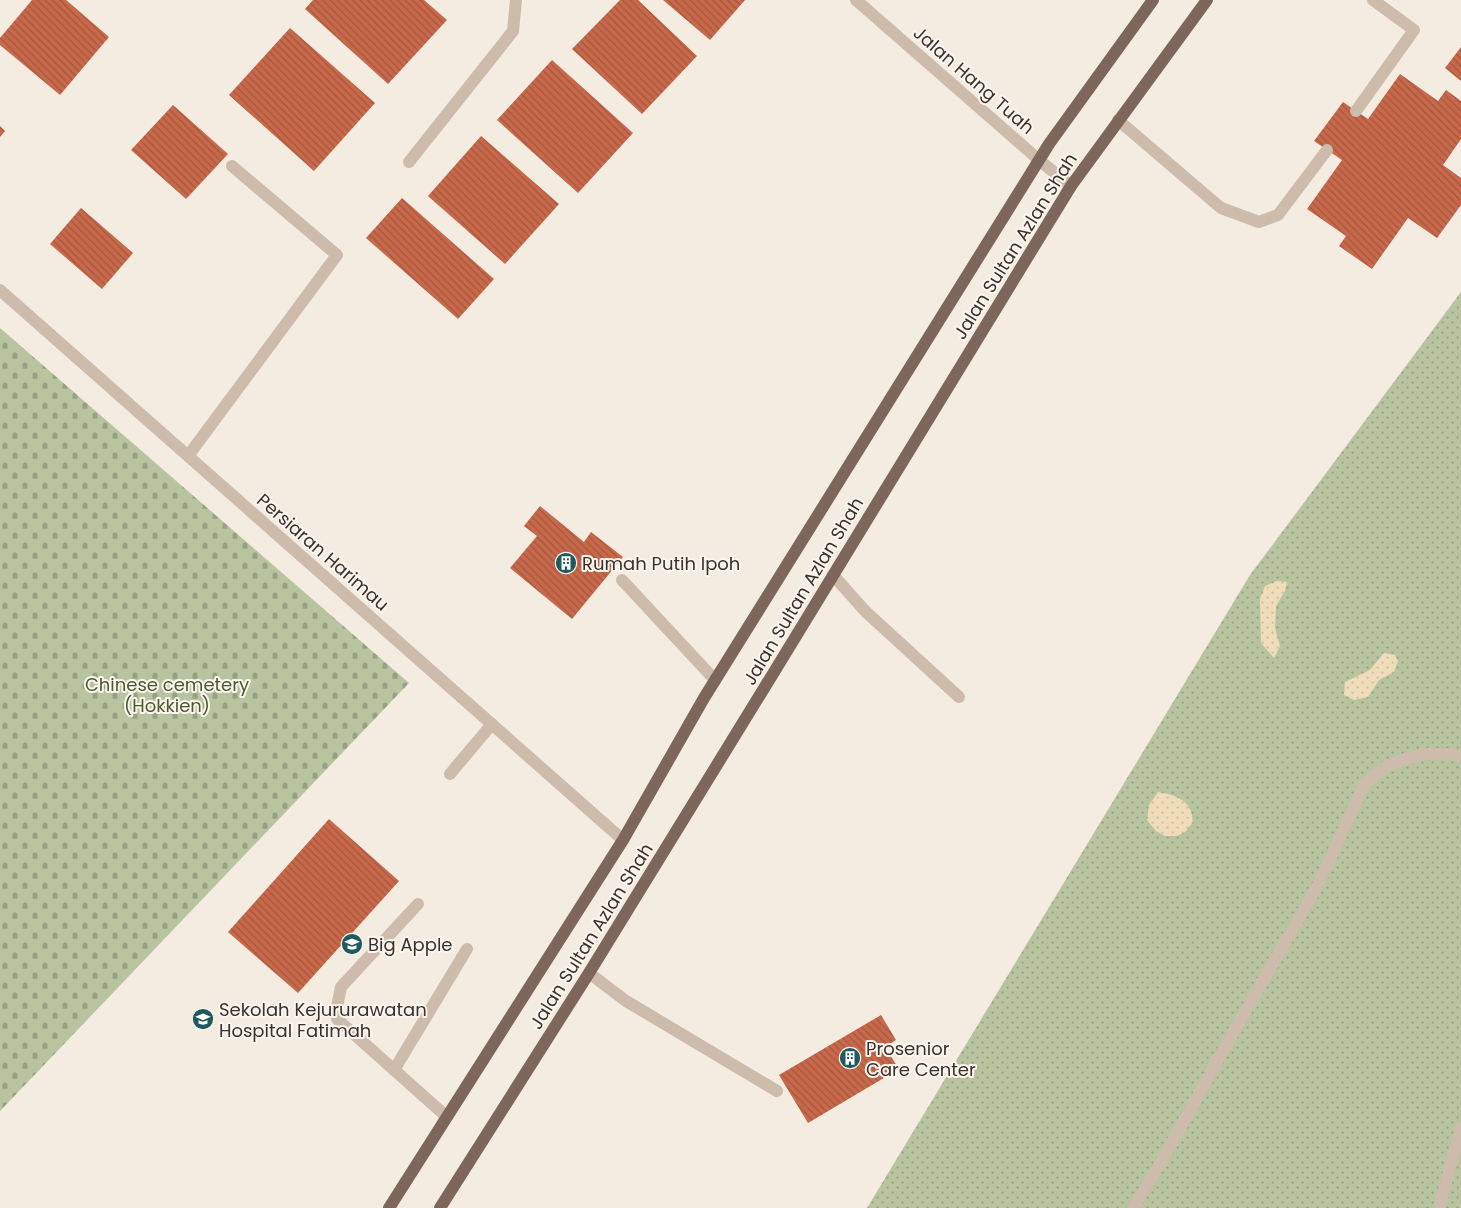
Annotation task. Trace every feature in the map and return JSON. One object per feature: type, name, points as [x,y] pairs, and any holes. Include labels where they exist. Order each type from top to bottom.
[{"type":"main road","name":"Jalan Sultan Azlan Shah","points":[[389,1208],[624,840],[715,680],[1049,144],[1152,0]]},
{"type":"main road","name":"Jalan Sultan Azlan Shah","points":[[440,1208],[589,973],[1071,186],[1207,0]]},
{"type":"street","points":[[409,162],[513,31],[516,0]]},
{"type":"street","name":"Jalan Hang Tuah","points":[[856,0],[1071,186]]},
{"type":"street","points":[[1356,110],[1414,30],[1373,0]]},
{"type":"street","points":[[1118,120],[1221,208],[1259,222],[1278,215],[1327,150]]},
{"type":"street","points":[[188,456],[337,255],[232,166]]},
{"type":"street","name":"Persiaran Harimau","points":[[0,290],[624,840]]},
{"type":"street","points":[[833,575],[865,611],[959,697]]},
{"type":"street","points":[[622,580],[715,680]]},
{"type":"street","points":[[450,774],[492,724]]},
{"type":"street","points":[[1132,1208],[1163,1159],[1318,885],[1365,783],[1387,766],[1406,759],[1425,754],[1461,756]]},
{"type":"street","points":[[418,904],[341,987],[337,1019],[447,1117]]},
{"type":"street","points":[[394,1070],[467,949]]},
{"type":"street","points":[[589,973],[626,1001],[777,1091]]},
{"type":"street","points":[[1439,1208],[1458,1145],[1461,1128]]},
{"type":"green space","points":[[1461,292],[1461,1208],[867,1208],[1250,575]]},
{"type":"green space","name":"Chinese cemetery (Hokkien)","points":[[0,328],[409,683],[0,1111]]},
{"type":"sand","points":[[1277,581],[1287,582],[1285,591],[1276,606],[1275,628],[1280,646],[1274,658],[1261,643],[1260,599],[1265,586]]},
{"type":"sand","points":[[1384,653],[1395,655],[1398,661],[1394,672],[1379,680],[1368,697],[1354,700],[1344,695],[1345,682],[1370,670]]},
{"type":"sand","points":[[1158,792],[1176,797],[1187,805],[1191,811],[1193,822],[1185,832],[1177,836],[1165,836],[1156,831],[1147,820],[1149,805]]},
{"type":"building","points":[[32,0],[66,0],[109,37],[60,95],[0,45],[0,38]]},
{"type":"building","points":[[313,0],[424,0],[447,20],[388,84],[305,9]]},
{"type":"building","points":[[620,0],[638,0],[697,56],[642,114],[572,49]]},
{"type":"building","points":[[663,0],[745,0],[710,40]]},
{"type":"building","points":[[290,28],[375,103],[314,171],[229,95]]},
{"type":"building","points":[[1461,47],[1461,81],[1445,68]]},
{"type":"building","points":[[552,60],[633,133],[578,193],[497,120]]},
{"type":"building","points":[[1400,74],[1438,101],[1446,90],[1461,101],[1461,139],[1443,165],[1461,178],[1461,205],[1437,238],[1408,218],[1372,269],[1339,246],[1346,236],[1307,209],[1342,160],[1314,141],[1343,102],[1368,119]]},
{"type":"building","points":[[173,105],[228,154],[186,199],[131,150]]},
{"type":"building","points":[[0,126],[5,131],[0,137]]},
{"type":"building","points":[[481,136],[559,204],[505,264],[428,196]]},
{"type":"building","points":[[402,198],[494,279],[458,319],[366,238]]},
{"type":"building","points":[[81,208],[133,253],[102,289],[50,244]]},
{"type":"building","name":"Rumah Putih Ipoh","points":[[540,506],[584,542],[591,532],[623,557],[572,619],[510,568],[537,536],[524,526]]},
{"type":"building","points":[[329,819],[399,881],[298,993],[228,932]]},
{"type":"building","name":"Prosenior Care Center","points":[[881,1015],[896,1040],[885,1047],[899,1069],[808,1123],[779,1075]]},
{"type":"place","name":"Rumah Putih Ipoh","points":[[566,563]]},
{"type":"place","name":"Big Apple","points":[[352,944]]},
{"type":"place","name":"Sekolah Kejururawatan Hospital Fatimah","points":[[203,1019]]},
{"type":"place","name":"Prosenior Care Center","points":[[850,1058]]}]
